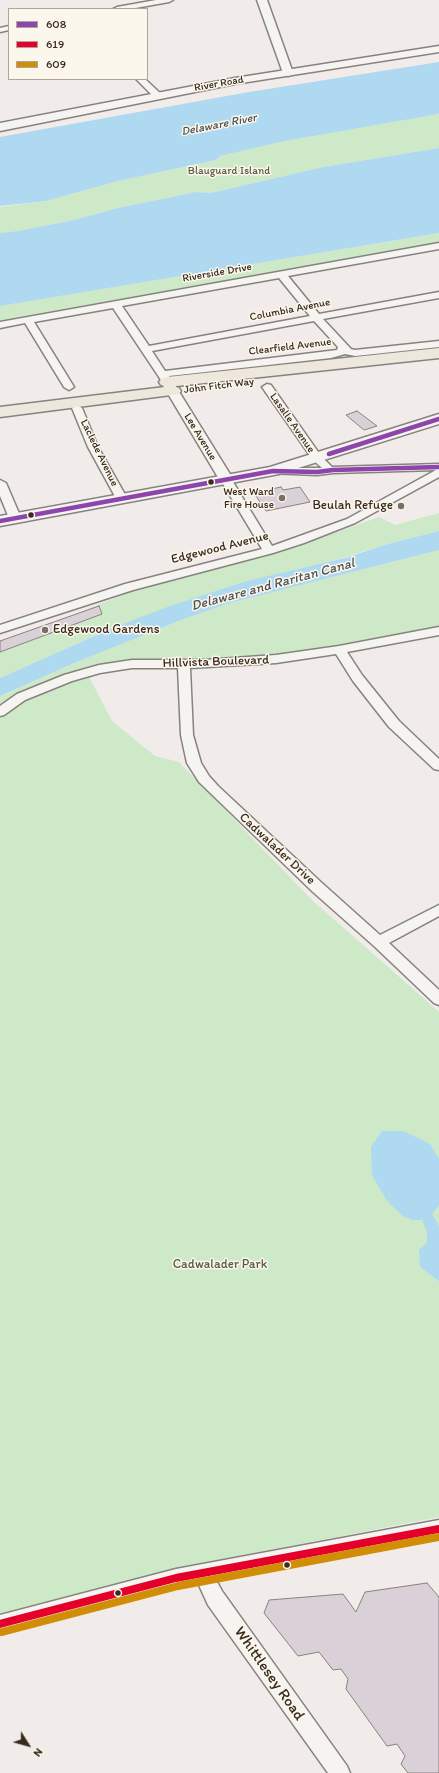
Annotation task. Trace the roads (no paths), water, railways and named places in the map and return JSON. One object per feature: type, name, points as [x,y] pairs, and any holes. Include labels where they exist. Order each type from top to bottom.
[{"type":"highway","name":"John Fitch Way","points":[[0,402],[168,382],[439,353]]},
{"type":"highway","name":"John Fitch Way","points":[[0,412],[168,382],[439,362]]},
{"type":"main road","name":"River Road","points":[[0,127],[158,96],[288,73],[439,49]]},
{"type":"main road","points":[[8,519],[273,471],[439,419]]},
{"type":"street","points":[[123,8],[169,0]]},
{"type":"street","points":[[262,0],[288,73]]},
{"type":"street","points":[[141,80],[158,96]]},
{"type":"street","name":"Riverside Drive","points":[[0,325],[438,247]]},
{"type":"street","points":[[282,274],[343,348]]},
{"type":"street","name":"Columbia Avenue","points":[[146,349],[439,294]]},
{"type":"street","name":"Lee Avenue","points":[[116,304],[168,382],[269,551]]},
{"type":"street","points":[[28,320],[70,387]]},
{"type":"street","name":"Clearfield Avenue","points":[[168,382],[331,356],[341,352],[343,348],[346,351],[355,353],[439,344]]},
{"type":"street","name":"Lasalle Avenue","points":[[267,387],[317,458],[333,470]]},
{"type":"street","name":"Laclede Avenue","points":[[77,408],[93,447],[121,498]]},
{"type":"street","points":[[273,471],[317,472],[333,470],[439,467]]},
{"type":"street","points":[[399,468],[405,476],[406,490]]},
{"type":"street","name":"Edgewood Avenue","points":[[0,629],[129,586],[269,551],[337,527],[439,473]]},
{"type":"street","points":[[0,483],[8,519]]},
{"type":"street","name":"Hillvista Boulevard","points":[[0,712],[21,698],[84,672],[126,665],[184,664],[276,659],[339,650],[439,630]]},
{"type":"street","points":[[339,650],[361,683],[394,724],[439,766]]},
{"type":"street","name":"Cadwalader Drive","points":[[184,664],[187,735],[194,763],[204,779],[212,789],[439,999]]},
{"type":"street","points":[[379,942],[439,910]]},
{"type":"street","points":[[0,1624],[176,1578],[439,1529]]},
{"type":"street","name":"Whittlesey Road","points":[[203,1573],[215,1598],[340,1773]]},
{"type":"water","name":"Delaware River","points":[[439,62],[439,114],[285,141],[220,156],[216,160],[118,181],[46,201],[0,206],[0,137],[249,92]]},
{"type":"water","points":[[439,148],[439,233],[0,306],[0,233],[70,221],[118,208],[196,192],[211,193],[323,167]]},
{"type":"water","name":"Delaware and Raritan Canal","points":[[439,531],[439,550],[226,604],[176,622],[72,664],[0,696],[0,678],[115,627],[170,606],[247,581],[345,558],[388,544]]},
{"type":"water","points":[[382,1131],[403,1131],[430,1144],[439,1159],[439,1205],[432,1214],[439,1226],[439,1281],[420,1267],[419,1250],[427,1243],[427,1231],[422,1220],[412,1220],[403,1216],[387,1201],[372,1175],[371,1147]]},
{"type":"place","name":"West Ward Fire House","points":[[282,498]]},
{"type":"place","name":"Beulah Refuge","points":[[401,506]]},
{"type":"place","name":"Edgewood Gardens","points":[[45,630]]},
{"type":"park label","name":"Blauguard Island","points":[[229,171]]},
{"type":"park label","name":"Cadwalader Park","points":[[220,1265]]}]
